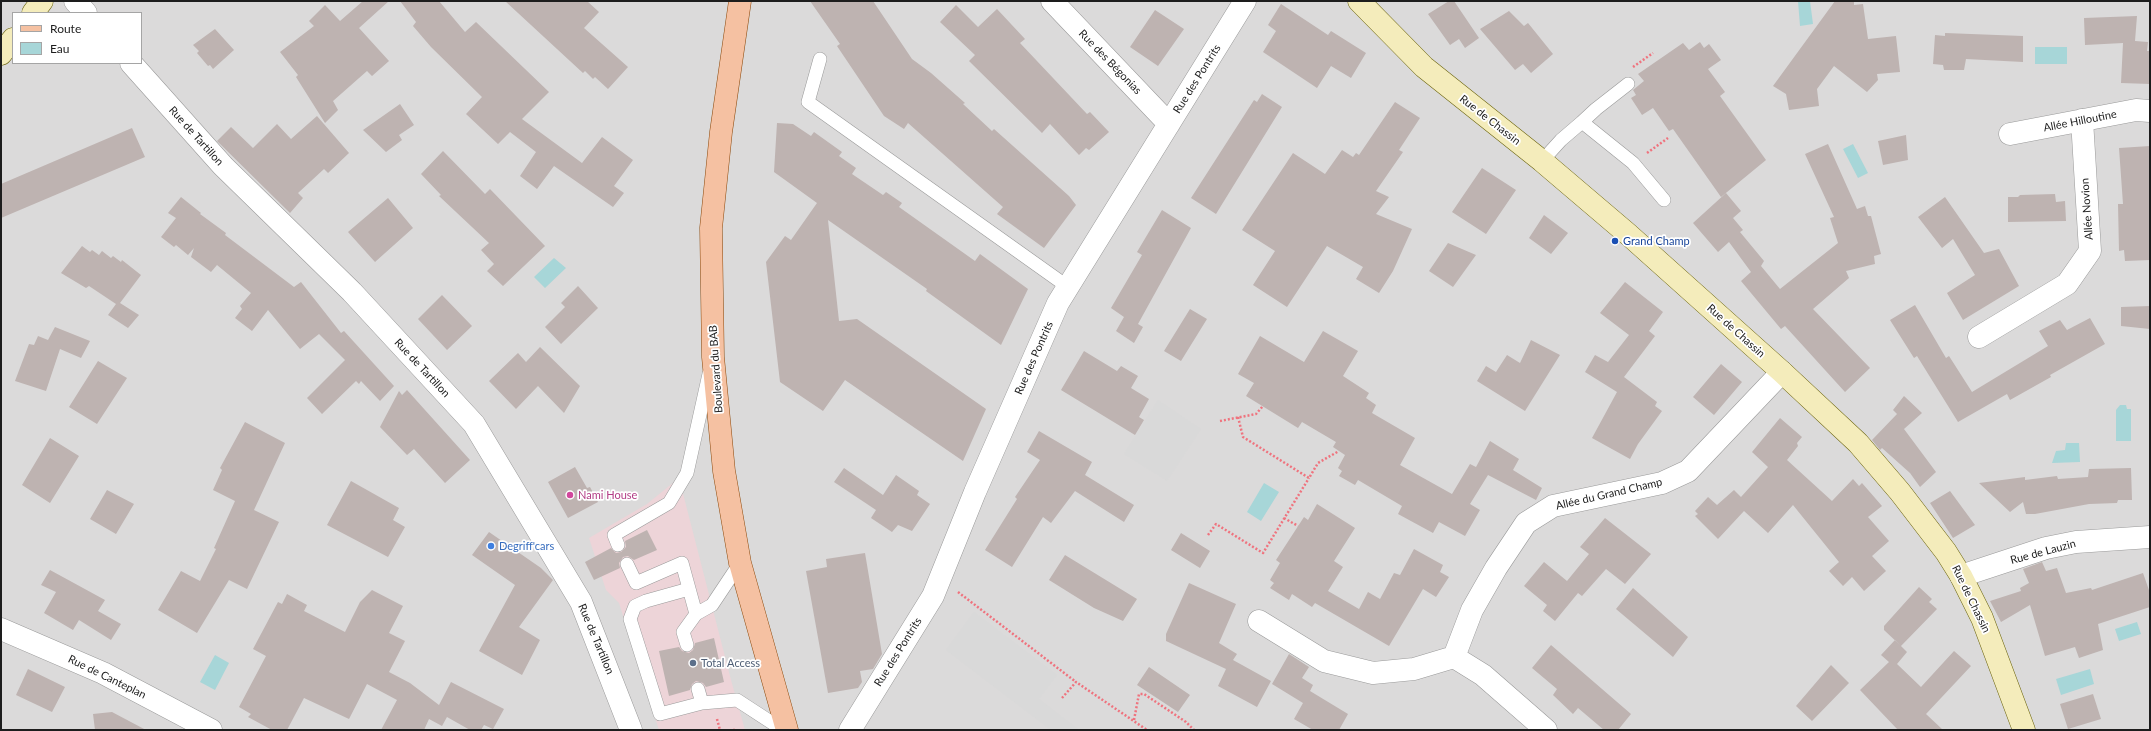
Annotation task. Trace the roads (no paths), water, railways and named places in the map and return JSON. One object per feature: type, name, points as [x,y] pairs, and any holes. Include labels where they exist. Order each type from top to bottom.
[{"type":"main road","points":[[34,12],[42,1]]},
{"type":"main road","name":"Boulevard du BAB","points":[[740,1],[721,132],[711,228],[713,357],[724,471],[740,563],[787,730]]},
{"type":"main road","name":"Rue de Chassin","points":[[1359,1],[1424,67],[1542,161],[1628,235],[1782,372],[1858,443],[1900,492],[1946,552],[1961,576],[1982,618],[2024,730]]},
{"type":"main road","points":[[1,54],[12,40]]},
{"type":"street","points":[[75,1],[85,12]]},
{"type":"street","name":"Rue des Bégonias","points":[[1052,1],[1169,124]]},
{"type":"street","name":"Rue des Pontrits","points":[[850,730],[933,596],[975,492],[1058,303],[1245,1]]},
{"type":"street","name":"Rue de Tartillon","points":[[132,64],[223,166],[352,292],[474,424],[581,602],[631,730]]},
{"type":"street","name":"Allée Hilloutine","points":[[2010,134],[2136,110],[2150,111]]},
{"type":"street","name":"Allée Novion","points":[[1979,337],[2067,284],[2090,251],[2082,120]]},
{"type":"street","name":"Allée du Grand Champ","points":[[1454,658],[1472,610],[1496,568],[1526,523],[1553,506],[1662,483],[1688,471],[1782,372]]},
{"type":"street","name":"Rue de Lauzin","points":[[1961,576],[2046,548],[2076,542],[2150,536]]},
{"type":"street","points":[[1259,621],[1324,661],[1373,672],[1414,669],[1454,658],[1482,675],[1546,730]]},
{"type":"street","name":"Rue de Canteplan","points":[[1,629],[103,673],[211,730]]},
{"type":"lane","points":[[820,59],[808,102],[1068,287]]},
{"type":"lane","points":[[1542,161],[1561,140],[1596,109],[1628,84]]},
{"type":"lane","points":[[1582,122],[1633,163],[1664,200]]},
{"type":"lane","points":[[618,545],[614,535],[669,502],[687,473],[713,357]]},
{"type":"lane","points":[[687,645],[683,632],[696,614],[712,605],[740,563]]},
{"type":"lane","points":[[627,564],[636,584],[682,564],[696,614]]},
{"type":"lane","points":[[689,589],[646,601],[635,606],[630,620],[660,714],[702,703],[737,700],[783,730]]},
{"type":"lane","points":[[698,689],[702,703]]},
{"type":"water","points":[[1798,1],[1810,1],[1813,24],[1800,26]]},
{"type":"water","points":[[2035,47],[2067,47],[2067,64],[2035,64]]},
{"type":"water","points":[[1853,144],[1868,173],[1858,178],[1843,149]]},
{"type":"water","points":[[554,258],[566,268],[545,288],[534,277]]},
{"type":"water","points":[[2120,405],[2126,405],[2127,409],[2131,409],[2131,441],[2116,441],[2116,410]]},
{"type":"water","points":[[2066,443],[2079,443],[2080,462],[2052,463],[2056,451],[2065,450]]},
{"type":"water","points":[[1264,483],[1279,492],[1261,521],[1247,512]]},
{"type":"water","points":[[2137,622],[2141,634],[2119,641],[2115,629]]},
{"type":"water","points":[[215,655],[229,663],[215,690],[200,682]]},
{"type":"water","points":[[2090,669],[2094,684],[2061,695],[2056,679]]},
{"type":"place","name":"Grand Champ","points":[[1615,241]]},
{"type":"place","name":"Nami House","points":[[570,495]]},
{"type":"place","name":"Degriff'cars","points":[[491,546]]},
{"type":"place","name":"Total Access","points":[[693,663]]}]
